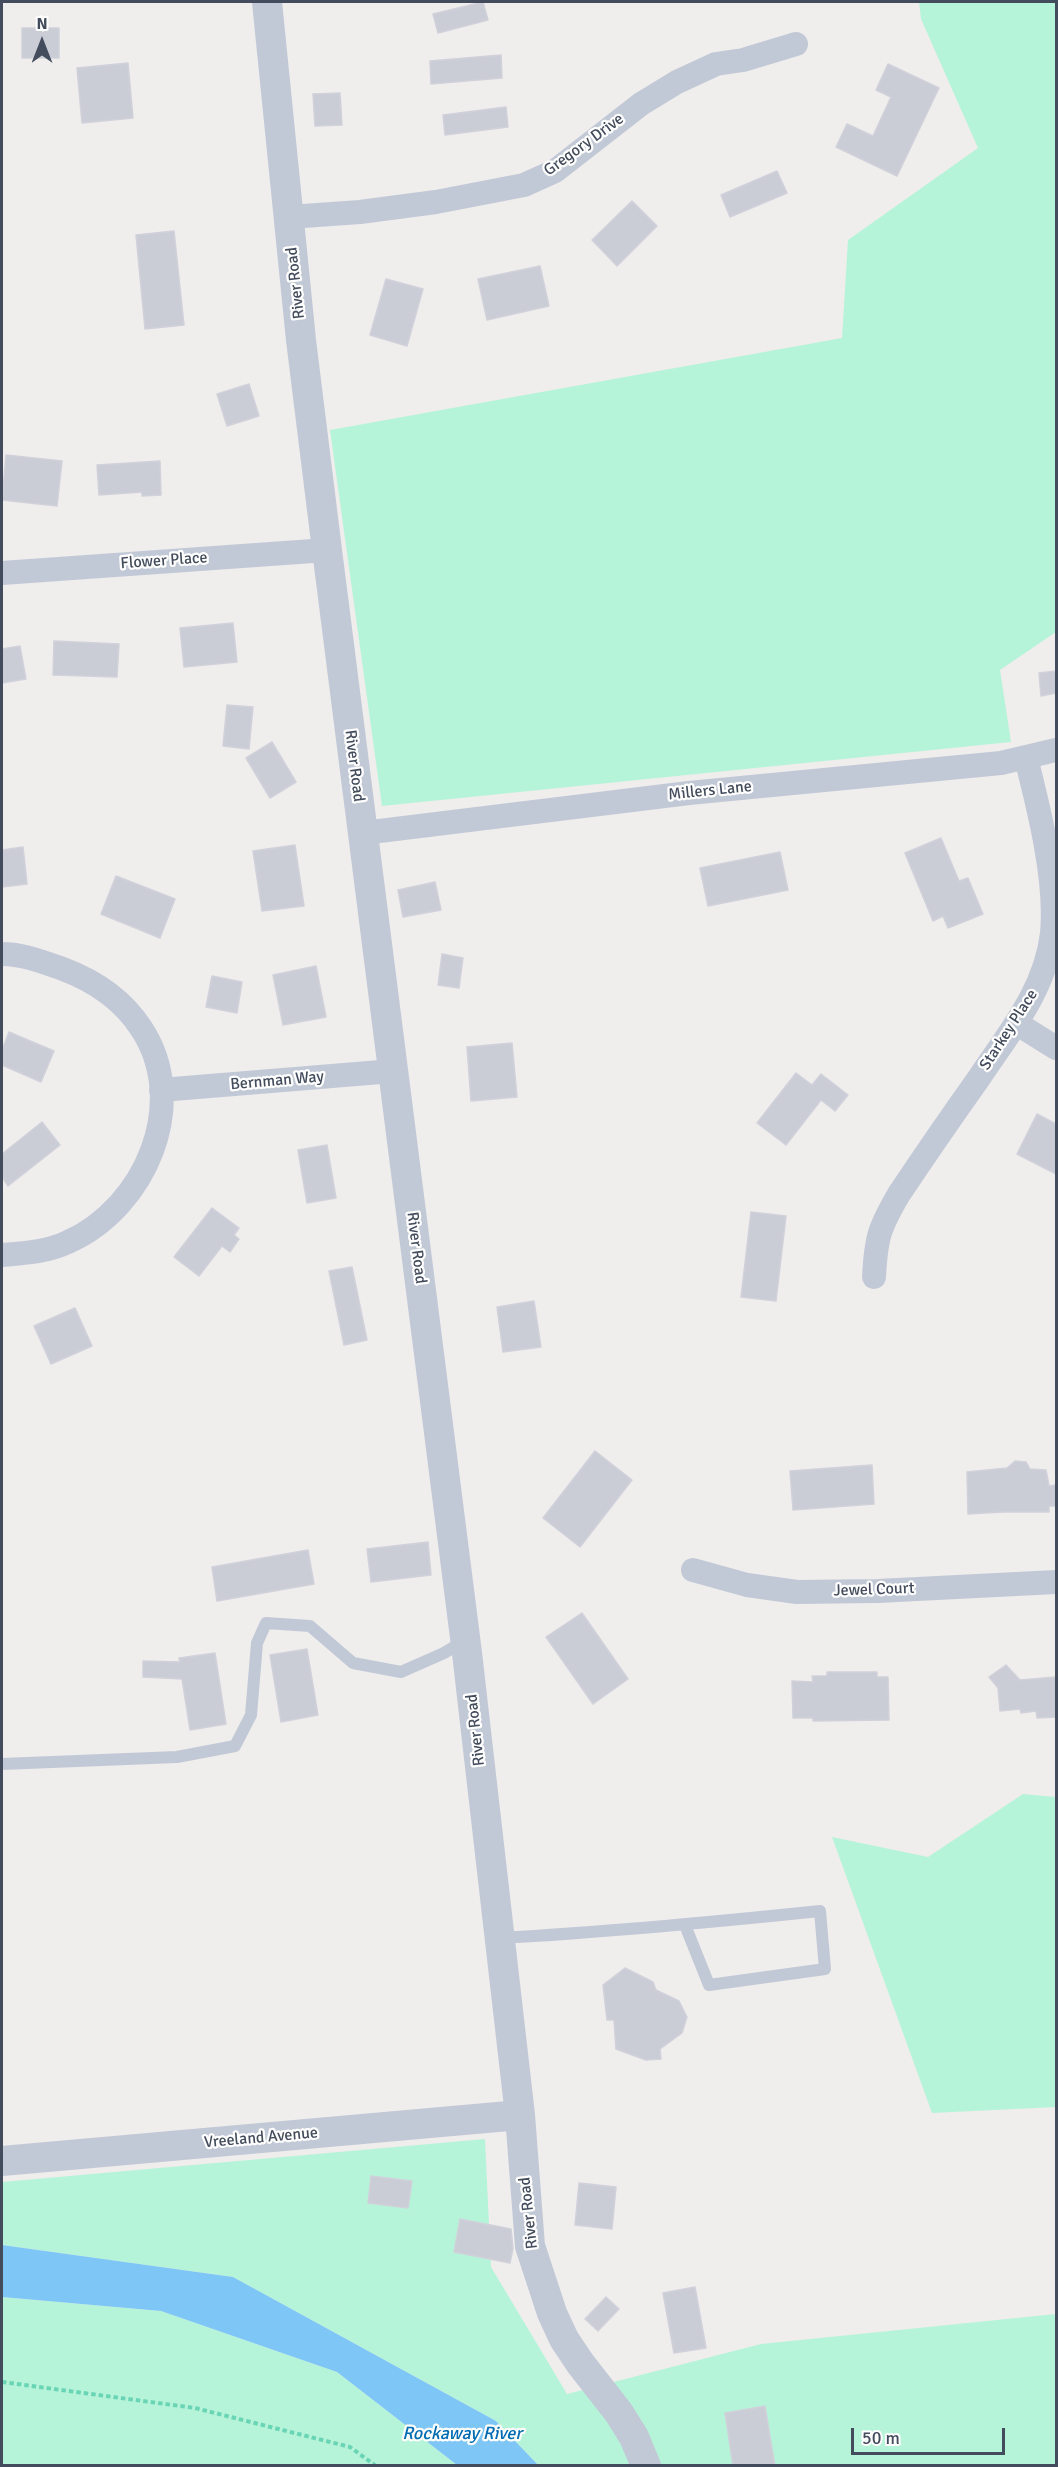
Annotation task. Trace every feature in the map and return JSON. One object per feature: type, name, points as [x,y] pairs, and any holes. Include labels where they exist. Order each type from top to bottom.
[{"type":"street","name":"River Road","points":[[267,2],[327,550],[466,1640],[520,2115],[530,2246],[552,2313],[564,2339],[620,2413],[634,2437],[646,2466]]},
{"type":"street","name":"Gregory Drive","points":[[289,217],[436,202],[524,185],[555,171],[641,104],[677,82],[716,64],[743,60],[796,44]]},
{"type":"street","name":"Flower Place","points":[[2,573],[327,550]]},
{"type":"street","name":"Millers Lane","points":[[363,833],[689,793],[1001,763],[1056,750]]},
{"type":"street","name":"Starkey Place","points":[[874,1277],[876,1241],[884,1220],[899,1194],[1029,1005],[1046,962],[1052,934],[1053,906],[1041,815],[1026,758]]},
{"type":"street","points":[[2,954],[24,956],[77,974],[114,996],[141,1028],[148,1041],[161,1090],[160,1124],[153,1151],[141,1177],[115,1210],[93,1228],[68,1242],[42,1252],[2,1255]]},
{"type":"street","points":[[1016,1023],[1056,1048]]},
{"type":"street","name":"Bernman Way","points":[[161,1090],[393,1071]]},
{"type":"street","name":"Jewel Court","points":[[693,1570],[747,1586],[797,1592],[878,1591],[1056,1582]]},
{"type":"street","name":"Vreeland Avenue","points":[[2,2161],[520,2115]]},
{"type":"lane","points":[[2,1764],[177,1757],[235,1746],[250,1715],[256,1642],[266,1623],[310,1626],[353,1663],[401,1672],[444,1653],[466,1640]]},
{"type":"lane","points":[[500,1938],[685,1925],[820,1911],[825,1969],[709,1985],[685,1925]]},
{"type":"path","points":[[2,2382],[195,2408],[350,2446],[376,2466]]},
{"type":"green space","points":[[919,2],[1056,2],[1056,632],[1000,670],[1011,742],[382,806],[330,430],[842,338],[848,240],[978,148],[921,19]]},
{"type":"green space","points":[[1023,1794],[1056,1797],[1056,2107],[932,2113],[832,1837],[928,1857]]},
{"type":"green space","points":[[485,2139],[491,2267],[567,2394],[761,2344],[1056,2314],[1056,2465],[538,2465],[496,2421],[233,2277],[2,2245],[2,2182]]},
{"type":"green space","points":[[2,2297],[161,2311],[337,2372],[457,2465],[2,2465]]},
{"type":"water","name":"Rockaway River","points":[[2,2245],[233,2277],[496,2421],[538,2465],[457,2465],[337,2372],[161,2311],[2,2297]]},
{"type":"building","points":[[483,2],[488,20],[438,33],[433,14]]},
{"type":"building","points":[[22,28],[59,28],[59,58],[22,58]]},
{"type":"building","points":[[501,55],[502,78],[431,84],[430,61]]},
{"type":"building","points":[[128,63],[133,118],[82,123],[77,68]]},
{"type":"building","points":[[888,64],[939,88],[897,176],[836,147],[847,124],[873,136],[891,97],[876,90]]},
{"type":"building","points":[[340,93],[342,125],[315,126],[313,94]]},
{"type":"building","points":[[506,107],[508,127],[445,135],[443,115]]},
{"type":"building","points":[[777,171],[787,193],[730,217],[721,195]]},
{"type":"building","points":[[632,201],[657,226],[617,266],[592,240]]},
{"type":"building","points":[[174,231],[184,325],[145,329],[136,235]]},
{"type":"building","points":[[540,266],[549,306],[487,320],[478,279]]},
{"type":"building","points":[[386,279],[423,289],[407,346],[370,335]]},
{"type":"building","points":[[249,384],[259,416],[227,426],[217,394]]},
{"type":"building","points":[[6,455],[62,461],[57,506],[2,500]]},
{"type":"building","points":[[160,461],[161,495],[142,496],[142,492],[99,495],[97,465]]},
{"type":"building","points":[[233,623],[237,662],[184,667],[180,628]]},
{"type":"building","points":[[54,641],[119,644],[117,677],[53,675]]},
{"type":"building","points":[[20,646],[26,679],[2,683],[2,649]]},
{"type":"building","points":[[1056,671],[1056,693],[1041,696],[1039,673]]},
{"type":"building","points":[[227,705],[253,707],[249,749],[223,746]]},
{"type":"building","points":[[272,742],[296,782],[270,798],[246,758]]},
{"type":"building","points":[[941,838],[959,881],[968,878],[983,914],[948,928],[943,916],[933,921],[905,853]]},
{"type":"building","points":[[295,845],[304,906],[262,911],[253,851]]},
{"type":"building","points":[[23,847],[27,884],[2,887],[2,850]]},
{"type":"building","points":[[780,852],[788,890],[708,906],[700,868]]},
{"type":"building","points":[[116,876],[175,899],[160,938],[101,914]]},
{"type":"building","points":[[435,882],[441,910],[403,917],[398,890]]},
{"type":"building","points":[[442,954],[463,958],[459,988],[438,985]]},
{"type":"building","points":[[316,966],[326,1017],[283,1025],[273,975]]},
{"type":"building","points":[[212,976],[242,982],[237,1013],[206,1007]]},
{"type":"building","points":[[9,1032],[54,1051],[41,1082],[2,1065],[2,1050]]},
{"type":"building","points":[[512,1043],[517,1097],[471,1101],[467,1047]]},
{"type":"building","points":[[796,1073],[812,1085],[821,1074],[848,1095],[835,1111],[821,1100],[786,1145],[757,1123]]},
{"type":"building","points":[[1037,1114],[1056,1124],[1056,1174],[1017,1154]]},
{"type":"building","points":[[42,1122],[60,1145],[8,1186],[2,1177],[2,1154]]},
{"type":"building","points":[[327,1145],[336,1198],[307,1203],[298,1150]]},
{"type":"building","points":[[212,1208],[239,1228],[234,1235],[239,1239],[230,1252],[222,1246],[199,1276],[174,1257]]},
{"type":"building","points":[[751,1212],[786,1216],[776,1301],[741,1297]]},
{"type":"building","points":[[352,1267],[367,1340],[344,1345],[329,1271]]},
{"type":"building","points":[[534,1301],[541,1347],[503,1352],[497,1307]]},
{"type":"building","points":[[75,1308],[92,1346],[51,1364],[34,1326]]},
{"type":"building","points":[[595,1451],[632,1480],[580,1547],[543,1518]]},
{"type":"building","points":[[1015,1461],[1026,1462],[1030,1469],[1046,1470],[1049,1486],[1056,1485],[1056,1506],[1049,1506],[1049,1512],[968,1514],[967,1472],[1007,1468]]},
{"type":"building","points":[[872,1465],[874,1504],[793,1510],[790,1471]]},
{"type":"building","points":[[428,1542],[431,1575],[371,1582],[367,1549]]},
{"type":"building","points":[[308,1550],[314,1584],[217,1601],[212,1567]]},
{"type":"building","points":[[582,1613],[628,1679],[593,1704],[546,1637]]},
{"type":"building","points":[[307,1649],[318,1715],[281,1722],[270,1655]]},
{"type":"building","points":[[215,1653],[226,1724],[190,1730],[182,1679],[143,1677],[143,1661],[180,1662],[179,1658]]},
{"type":"building","points":[[1006,1665],[1020,1680],[1056,1677],[1056,1717],[1037,1718],[1036,1711],[1021,1713],[1020,1709],[1000,1711],[998,1688],[989,1677]]},
{"type":"building","points":[[827,1672],[877,1672],[877,1677],[888,1677],[889,1720],[813,1721],[813,1718],[793,1718],[792,1681],[813,1682],[812,1676],[827,1676]]},
{"type":"building","points":[[625,1968],[653,1982],[656,1990],[679,2001],[687,2017],[682,2033],[660,2049],[661,2059],[646,2060],[616,2049],[614,2020],[607,2020],[603,1985]]},
{"type":"building","points":[[371,2176],[412,2181],[408,2208],[368,2203]]},
{"type":"building","points":[[579,2183],[616,2187],[612,2229],[575,2225]]},
{"type":"building","points":[[460,2219],[511,2229],[513,2248],[510,2263],[454,2252]]},
{"type":"building","points":[[695,2287],[706,2348],[674,2353],[663,2293]]},
{"type":"building","points":[[606,2297],[619,2309],[598,2331],[585,2319]]},
{"type":"building","points":[[765,2406],[775,2466],[733,2466],[725,2413]]}]
